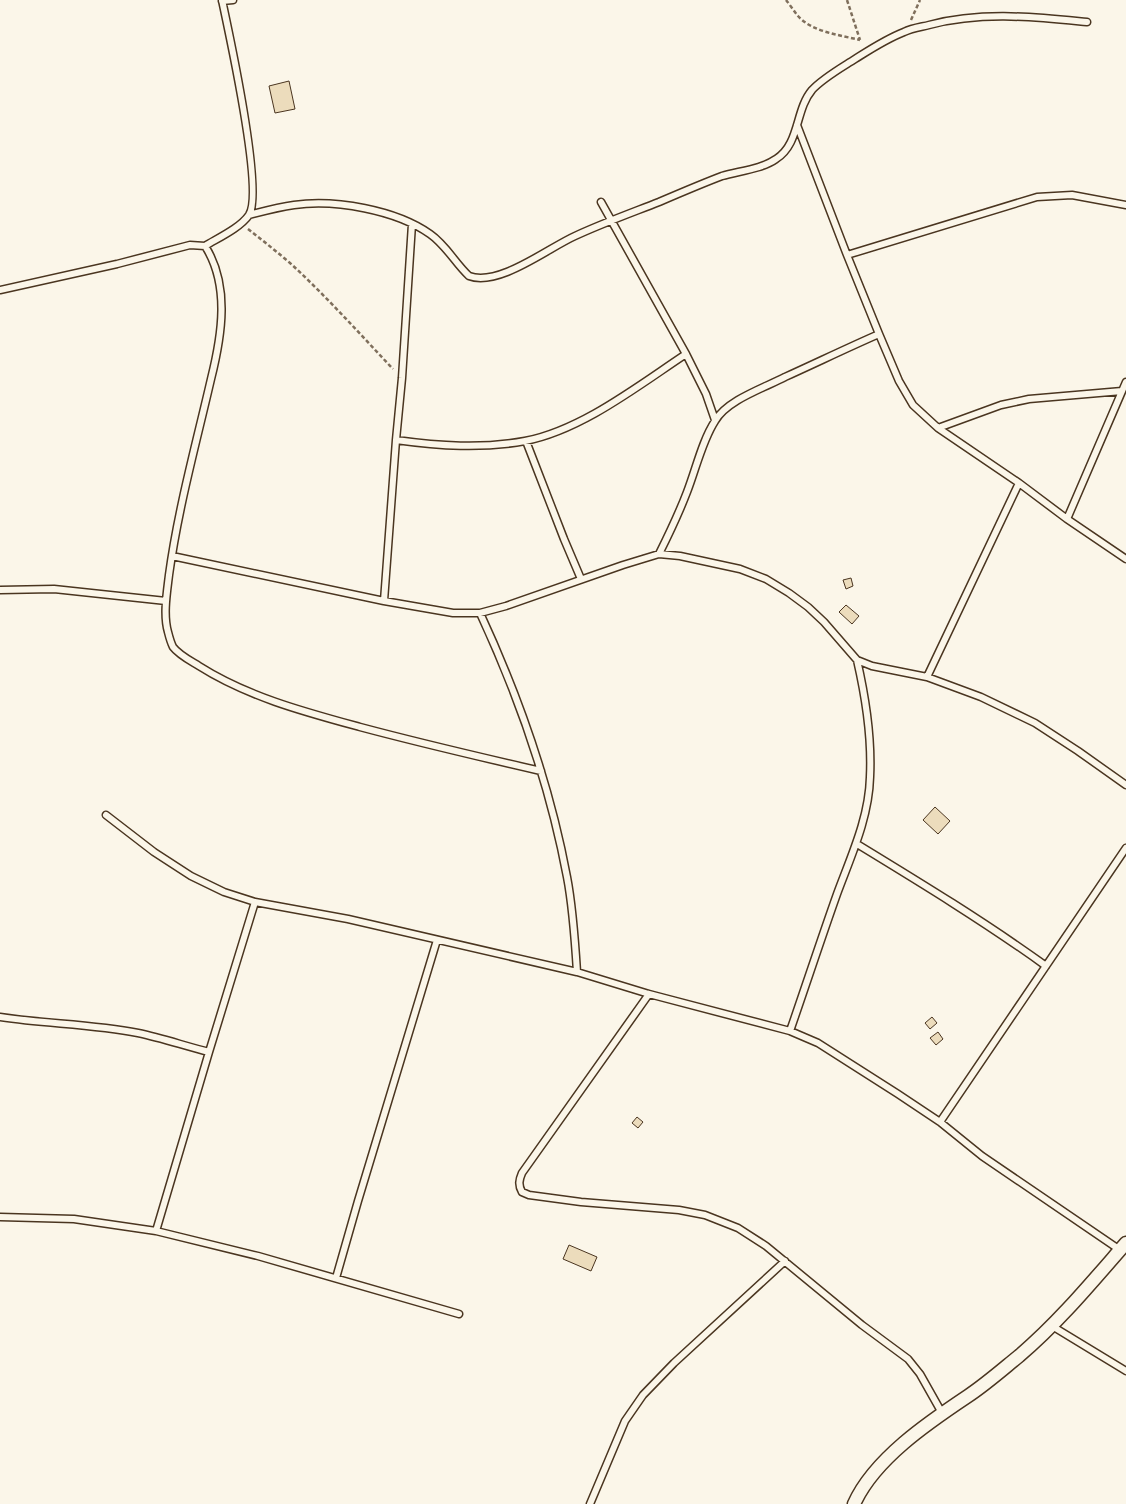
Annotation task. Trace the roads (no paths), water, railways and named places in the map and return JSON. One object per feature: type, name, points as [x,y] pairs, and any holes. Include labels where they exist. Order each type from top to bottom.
[{"type":"street","points":[[857,1502],[869,1480],[886,1459],[942,1413],[970,1395],[1020,1355],[1052,1326],[1090,1286],[1123,1246]]},
{"type":"lane","points":[[0,290],[24,286],[190,245],[205,246],[240,223],[249,214],[253,200],[249,148],[238,79],[222,1],[233,0]]},
{"type":"lane","points":[[249,214],[294,205],[329,203],[387,214],[430,234],[442,244],[469,276],[476,278],[494,277],[512,270],[575,236],[724,176],[768,164],[777,159],[786,150],[806,100],[813,90],[886,39],[906,31],[966,18],[1037,17],[1087,22]]},
{"type":"lane","points":[[797,125],[846,255],[899,381],[913,405],[938,428],[1126,559]]},
{"type":"lane","points":[[846,255],[1037,197],[1072,195],[1126,205]]},
{"type":"lane","points":[[601,202],[686,354],[706,394],[715,420]]},
{"type":"lane","points":[[384,601],[412,224]]},
{"type":"lane","points":[[205,246],[218,272],[222,303],[220,334],[214,370],[198,430],[172,556],[166,601],[167,630],[174,647],[189,660],[226,681],[257,695],[297,709],[412,741],[540,770]]},
{"type":"lane","points":[[659,554],[686,494],[715,420],[731,405],[833,354],[879,334]]},
{"type":"lane","points":[[396,440],[436,446],[475,446],[526,441],[560,430],[602,409],[686,354]]},
{"type":"lane","points":[[1067,519],[1126,382]]},
{"type":"lane","points":[[938,428],[1001,404],[1068,394],[1122,391]]},
{"type":"lane","points":[[526,441],[581,579]]},
{"type":"lane","points":[[927,676],[1019,483]]},
{"type":"lane","points":[[172,556],[384,601],[453,613],[480,613],[521,601],[642,558],[659,554],[680,556],[740,569],[766,579],[808,607],[824,622],[857,660],[872,666],[927,676],[981,697],[1035,723],[1126,785]]},
{"type":"lane","points":[[0,590],[54,589],[166,601]]},
{"type":"lane","points":[[480,613],[512,685],[557,829],[575,931],[577,972]]},
{"type":"lane","points":[[790,1031],[837,893],[857,844],[867,806],[870,778],[869,718],[857,660]]},
{"type":"lane","points":[[106,815],[154,852],[190,876],[224,892],[255,902],[348,919],[577,972],[649,994],[790,1031],[818,1043],[840,1057],[940,1122],[982,1156],[1123,1246]]},
{"type":"lane","points":[[857,844],[946,898],[1046,966]]},
{"type":"lane","points":[[940,1122],[1126,848]]},
{"type":"lane","points":[[156,1231],[255,902]]},
{"type":"lane","points":[[336,1278],[437,940]]},
{"type":"lane","points":[[649,994],[522,1173],[519,1179],[519,1186],[522,1192],[529,1195],[581,1202],[679,1210],[705,1215],[738,1228],[766,1246],[862,1325],[908,1359],[920,1374],[942,1413]]},
{"type":"lane","points":[[0,1016],[138,1034],[209,1052]]},
{"type":"lane","points":[[0,1217],[74,1219],[156,1231],[258,1256],[459,1314]]},
{"type":"lane","points":[[590,1504],[625,1421],[642,1395],[785,1261]]},
{"type":"lane","points":[[1052,1326],[1126,1371]]}]
